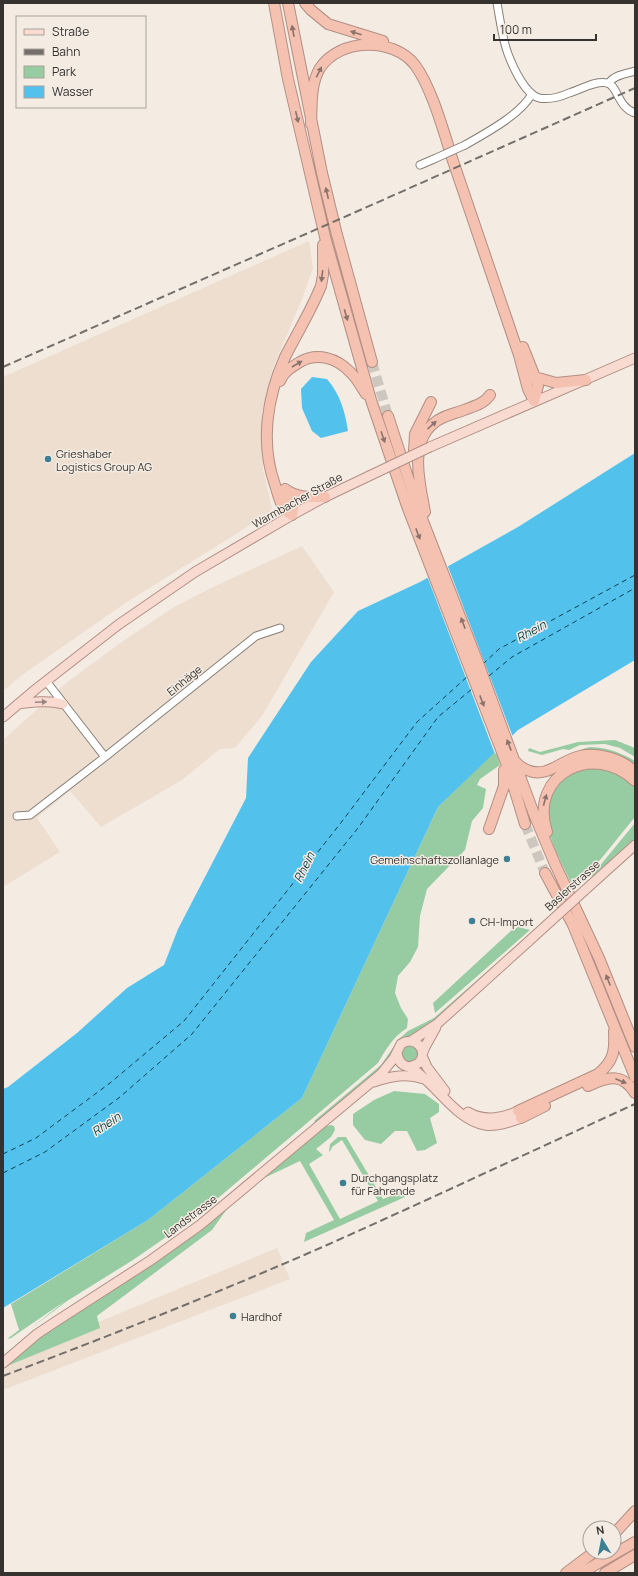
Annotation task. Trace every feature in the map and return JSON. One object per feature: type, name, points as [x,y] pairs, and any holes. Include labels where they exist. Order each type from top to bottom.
[{"type":"highway","points":[[274,3],[288,79],[325,237],[371,400],[402,493],[433,559],[472,662],[508,764],[525,824]]},
{"type":"highway","points":[[288,3],[311,124],[372,362]]},
{"type":"highway","points":[[305,3],[328,24],[393,44],[409,53],[421,65],[430,83],[535,377],[538,386],[534,401]]},
{"type":"highway","points":[[311,124],[313,87],[316,77],[325,62],[337,52],[355,46],[374,44],[404,54],[415,65],[425,84],[440,122],[519,355],[528,389],[534,401]]},
{"type":"highway","points":[[325,237],[322,248],[323,275],[321,286],[278,376],[272,395],[268,419],[268,456],[272,476],[285,512],[292,515],[293,508],[274,469],[271,455],[271,430],[276,391],[281,377],[291,367],[304,360],[316,356],[329,358],[351,372],[371,400]]},
{"type":"highway","points":[[535,377],[556,383],[586,380]]},
{"type":"highway","points":[[433,559],[420,480],[420,445],[423,436],[432,424],[439,419],[483,403],[490,395]]},
{"type":"highway","points":[[419,511],[415,475],[414,443],[418,426],[431,402]]},
{"type":"highway","points":[[388,416],[396,444],[429,537]]},
{"type":"highway","points":[[406,454],[410,481]]},
{"type":"highway","points":[[285,489],[293,495],[325,497]]},
{"type":"highway","points":[[472,662],[498,743],[534,814],[555,864],[599,958],[635,1047]]},
{"type":"highway","points":[[508,764],[516,763],[524,769],[536,773],[553,769],[579,756],[598,756],[616,760],[635,772]]},
{"type":"highway","points":[[568,890],[544,823],[543,807],[549,788],[564,772],[576,766],[591,762],[616,768],[635,781]]},
{"type":"highway","points":[[489,829],[504,786],[508,764]]},
{"type":"highway","points":[[545,873],[573,925],[635,1077]]},
{"type":"highway","points":[[520,1114],[603,1070],[611,1060],[614,1051],[614,1027]]},
{"type":"highway","points":[[520,1114],[604,1079],[620,1079],[630,1085],[635,1093]]},
{"type":"highway","points":[[622,1525],[635,1511]]},
{"type":"highway","points":[[582,1573],[635,1542]]},
{"type":"highway","points":[[605,1573],[635,1555]]},
{"type":"highway","points":[[566,1573],[583,1560]]},
{"type":"main road","name":"Warmbacher Straße","points":[[3,717],[46,681],[118,625],[195,572],[292,515],[325,497],[430,447],[635,358]]},
{"type":"main road","points":[[18,704],[43,701],[63,704]]},
{"type":"main road","name":"Baslerstrasse","points":[[411,1041],[427,1034],[635,845]]},
{"type":"main road","points":[[407,1066],[416,1065],[423,1055],[427,1034]]},
{"type":"main road","points":[[411,1041],[418,1043],[427,1067],[438,1082],[464,1110],[472,1114],[489,1118],[520,1114],[509,1122],[494,1125],[477,1122],[461,1114],[420,1073],[399,1060],[397,1053],[401,1044],[411,1041]]},
{"type":"main road","name":"Landstrasse","points":[[3,1363],[55,1322],[151,1260],[200,1225],[381,1074],[397,1053]]},
{"type":"main road","name":"Landstrasse","points":[[381,1074],[407,1066]]},
{"type":"main road","points":[[367,1085],[391,1077],[403,1075],[427,1080]]},
{"type":"street","points":[[497,3],[508,54],[523,84],[532,94],[544,98],[557,98],[597,83],[609,83],[614,87],[623,106],[635,113]]},
{"type":"street","points":[[609,83],[617,76],[635,71]]},
{"type":"street","points":[[420,165],[465,145],[499,124],[526,104],[532,94]]},
{"type":"street","name":"Einhäge","points":[[17,816],[30,815],[256,636],[280,628]]},
{"type":"street","points":[[46,681],[105,757]]},
{"type":"shaded area","points":[[309,241],[313,268],[302,299],[273,368],[262,412],[263,470],[272,508],[268,514],[127,602],[22,675],[3,691],[3,377]]},
{"type":"shaded area","points":[[302,546],[334,592],[262,716],[235,748],[220,749],[182,780],[101,827],[70,791],[37,818],[60,852],[3,887],[3,740],[66,683],[126,639],[174,607],[211,588]]},
{"type":"shaded area","points":[[277,1248],[290,1279],[3,1390],[3,1356],[43,1345]]},
{"type":"green space","points":[[615,740],[635,748],[635,757],[620,748],[605,744],[580,745],[569,750],[563,749],[542,755],[528,751],[529,748],[540,752],[578,742]]},
{"type":"green space","points":[[590,747],[608,749],[624,755],[635,761],[635,767],[548,768],[547,766],[573,753]]},
{"type":"green space","points":[[496,750],[500,765],[480,779],[477,785],[486,789],[483,808],[472,821],[465,850],[427,889],[420,916],[418,947],[410,962],[398,976],[395,993],[401,1008],[408,1019],[407,1028],[387,1048],[378,1063],[198,1215],[133,1260],[67,1301],[30,1329],[65,1301],[11,1338],[7,1339],[19,1330],[11,1304],[148,1220],[302,1098],[438,807]]},
{"type":"green space","points":[[588,768],[607,770],[620,776],[635,786],[635,817],[583,881],[574,889],[554,846],[548,828],[547,817],[553,792],[561,781],[572,773]]},
{"type":"green space","points":[[635,823],[635,839],[591,878],[593,874]]},
{"type":"green space","points":[[518,927],[530,930],[435,1013],[433,1003],[513,929],[514,930]]},
{"type":"green space","points":[[525,938],[526,939],[424,1031],[414,1037],[388,1063],[316,1123],[314,1121],[381,1065],[399,1039],[408,1031],[434,1018]]},
{"type":"green space","points":[[410,1046],[417,1051],[418,1054],[413,1061],[410,1062],[403,1057],[402,1054],[407,1047]]},
{"type":"green space","points":[[394,1091],[425,1094],[439,1104],[439,1112],[430,1118],[437,1143],[425,1150],[417,1151],[407,1131],[395,1131],[381,1144],[365,1140],[353,1125],[353,1114],[374,1100]]},
{"type":"green space","points":[[326,1126],[334,1126],[335,1130],[331,1137],[316,1149],[323,1155],[309,1164],[340,1219],[378,1201],[342,1140],[332,1147],[329,1152],[330,1144],[338,1137],[346,1137],[383,1199],[401,1192],[405,1197],[304,1242],[306,1233],[334,1220],[300,1161],[262,1179]]},
{"type":"green space","points":[[227,1209],[212,1230],[97,1316],[100,1328],[7,1366],[43,1335],[93,1300],[154,1263]]},
{"type":"water","points":[[312,377],[327,379],[332,385],[341,403],[348,431],[321,438],[312,431],[302,408],[301,389]]},
{"type":"water","name":"Rhein","points":[[635,453],[635,660],[518,730],[438,807],[302,1098],[148,1220],[3,1308],[3,1089],[8,1087],[77,1033],[127,988],[164,965],[178,929],[246,798],[248,758],[311,662],[358,611],[420,582],[518,527]]},
{"type":"pier","points":[[447,564],[513,737],[495,754],[427,576]]},
{"type":"ferry route","points":[[483,664],[499,649],[635,575]]},
{"type":"ferry route","points":[[489,676],[512,657],[635,588]]},
{"type":"ferry route","points":[[3,1154],[36,1138],[110,1083],[184,1021],[340,824],[417,722],[468,676]]},
{"type":"ferry route","points":[[3,1173],[45,1152],[120,1097],[192,1034],[358,828],[438,717],[472,689]]},
{"type":"tunnel","points":[[372,362],[388,416]]},
{"type":"tunnel","points":[[525,824],[545,873]]},
{"type":"railway","points":[[3,367],[635,88]]},
{"type":"railway","points":[[3,1376],[247,1280],[635,1104]]},
{"type":"place","name":"Grieshaber Logistics Group AG","points":[[48,459]]},
{"type":"place","name":"Gemeinschaftszollanlage","points":[[507,859]]},
{"type":"place","name":"CH-Import","points":[[472,921]]},
{"type":"place","name":"Durchgangsplatz für Fahrende","points":[[343,1183]]},
{"type":"place","name":"Hardhof","points":[[233,1316]]}]
